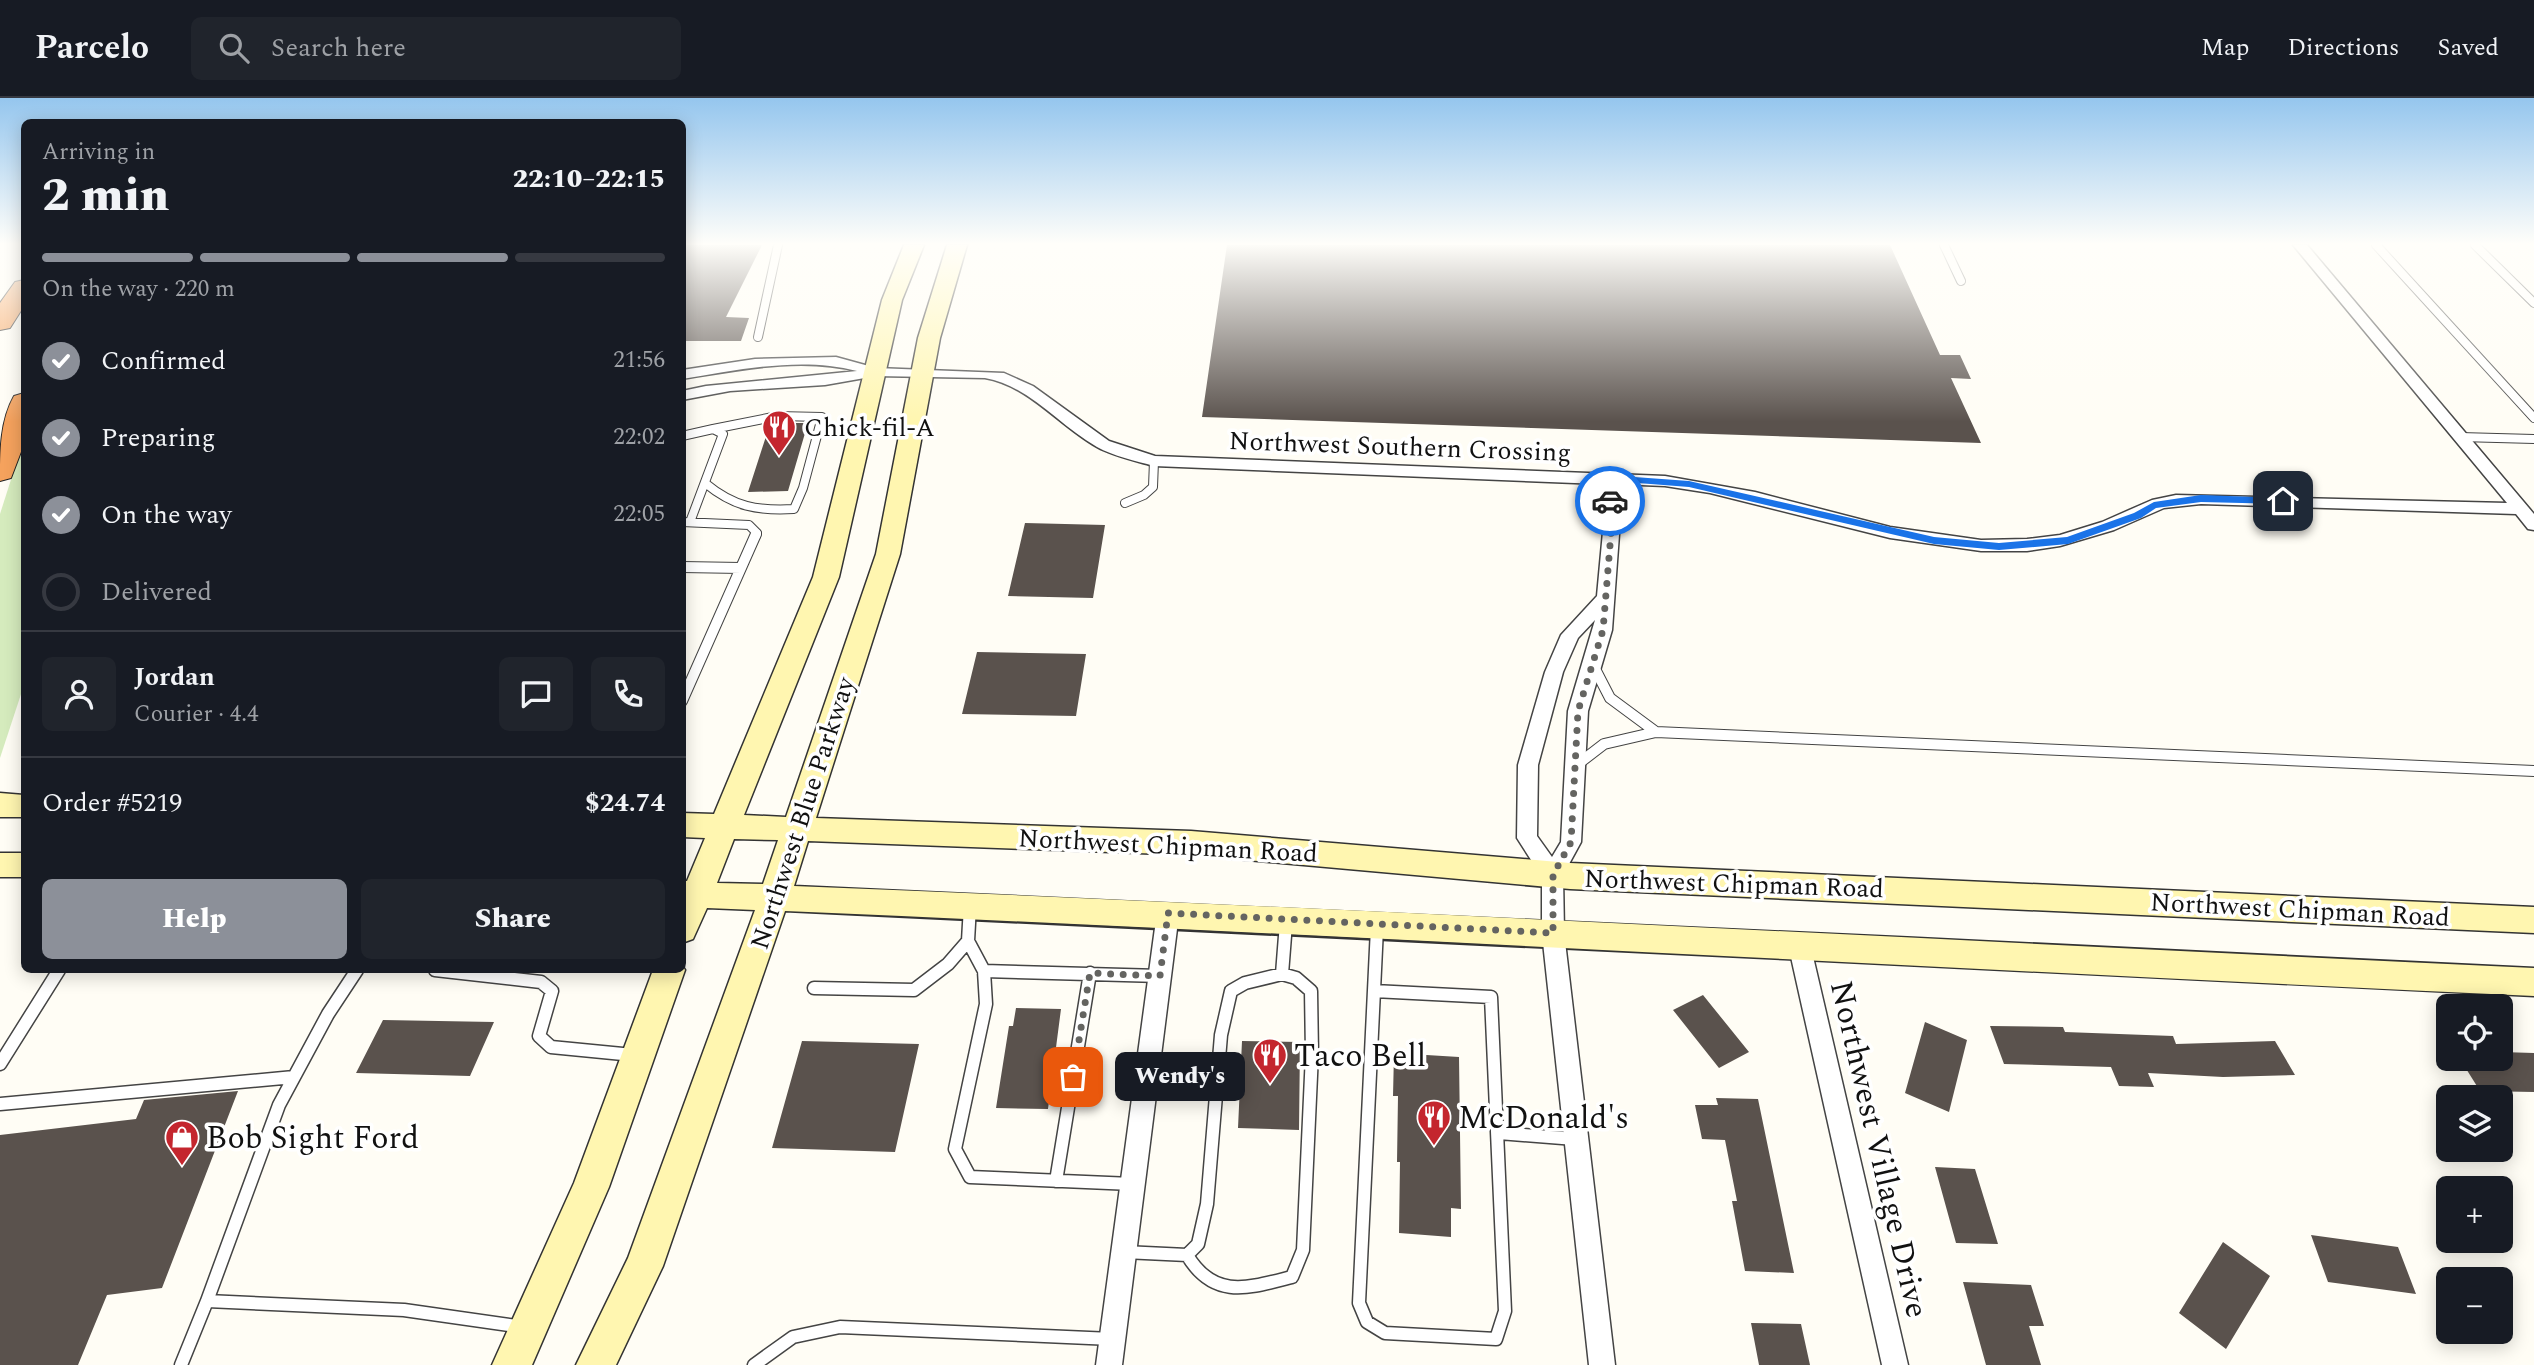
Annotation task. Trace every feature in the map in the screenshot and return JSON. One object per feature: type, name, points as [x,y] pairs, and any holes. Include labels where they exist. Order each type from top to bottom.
[{"type":"highway","points":[[0,322],[13,304]]},
{"type":"highway","points":[[0,471],[21,411]]},
{"type":"main road","points":[[891,304],[826,577],[723,826],[689,894],[1168,913],[1800,948],[2534,982]]},
{"type":"main road","name":"Northwest Blue Parkway","points":[[596,1365],[644,1266],[775,899],[888,554],[929,338],[939,304]]},
{"type":"main road","points":[[0,806],[21,806]]},
{"type":"main road","name":"Northwest Chipman Road","points":[[686,825],[1191,843],[1553,875],[2534,920]]},
{"type":"main road","points":[[0,865],[21,865]]},
{"type":"main road","points":[[512,1365],[591,1187],[668,973]]},
{"type":"street","points":[[2349,304],[2534,525]]},
{"type":"street","name":"Northwest Southern Crossing","points":[[686,374],[755,363],[836,361],[875,372]]},
{"type":"street","name":"Northwest Southern Crossing","points":[[686,395],[768,382],[836,381],[875,372],[985,374],[1004,377],[1028,389],[1103,444],[1154,461],[1607,478],[1689,484],[1934,541],[1999,546],[2068,541],[2138,516],[2154,505],[2201,499],[2520,509]]},
{"type":"street","points":[[1602,1365],[1553,933],[1553,875],[1571,842],[1572,774],[1578,711],[1603,630],[1612,521],[1607,478]]},
{"type":"street","points":[[1553,875],[1527,838],[1528,765],[1554,672],[1570,635],[1604,600]]},
{"type":"street","points":[[1109,1365],[1168,913]]},
{"type":"street","name":"Northwest Village Drive","points":[[1800,948],[1895,1365]]},
{"type":"lane","points":[[758,337],[765,304]]},
{"type":"lane","points":[[2430,304],[2534,418]]},
{"type":"lane","points":[[686,435],[778,416],[822,417],[803,488],[794,509],[755,511],[729,505],[705,483]]},
{"type":"lane","points":[[686,692],[757,533],[749,525],[686,522],[705,483],[723,434],[712,429]]},
{"type":"lane","points":[[2460,437],[2534,439]]},
{"type":"lane","points":[[1125,503],[1144,495],[1153,487],[1154,461]]},
{"type":"lane","points":[[686,567],[741,568]]},
{"type":"lane","points":[[1593,663],[1609,699],[1620,711],[1656,732]]},
{"type":"lane","points":[[1572,774],[1588,753],[1612,739],[1656,732],[2534,771]]},
{"type":"lane","points":[[970,906],[968,941],[984,971],[986,1004],[955,1149],[970,1177],[1133,1185]]},
{"type":"lane","points":[[1282,974],[1287,919]]},
{"type":"lane","points":[[1374,991],[1491,997],[1505,1311],[1496,1339],[1385,1333],[1367,1322],[1359,1303],[1374,991],[1378,924]]},
{"type":"lane","points":[[814,988],[914,990],[948,964],[968,941]]},
{"type":"lane","points":[[984,971],[1160,976]]},
{"type":"lane","points":[[0,1064],[57,973]]},
{"type":"lane","points":[[181,1365],[279,1105],[328,1014],[355,973]]},
{"type":"lane","points":[[442,973],[541,982],[552,991],[539,1037],[551,1047],[638,1055]]},
{"type":"lane","points":[[1056,1181],[1090,973]]},
{"type":"lane","points":[[1124,1252],[1186,1255],[1198,1244],[1207,1205],[1221,1035],[1231,991],[1245,983],[1282,974],[1296,978],[1311,991],[1312,1054],[1303,1250],[1292,1277],[1258,1285],[1223,1285],[1202,1278],[1186,1255]]},
{"type":"lane","points":[[0,1104],[294,1077]]},
{"type":"lane","points":[[1499,1132],[1576,1139]]},
{"type":"lane","points":[[207,1301],[404,1310],[530,1328]]},
{"type":"lane","points":[[754,1365],[781,1342],[806,1330],[817,1329],[1113,1339]]},
{"type":"green space","points":[[21,448],[21,694],[0,758],[0,514]]},
{"type":"building","points":[[686,304],[732,304],[726,317],[749,318],[741,341],[686,341]]},
{"type":"building","points":[[1218,304],[1917,304],[1940,355],[1960,355],[1971,379],[1951,378],[1981,443],[1202,417]]},
{"type":"building","name":"Chick-fil-A","points":[[808,423],[788,491],[748,492],[770,424]]},
{"type":"building","points":[[1025,523],[1105,525],[1093,598],[1008,596]]},
{"type":"building","points":[[977,652],[1086,654],[1076,716],[962,714]]},
{"type":"building","points":[[1703,995],[1749,1052],[1719,1068],[1673,1010]]},
{"type":"building","points":[[1016,1008],[1061,1009],[1048,1109],[996,1108],[1009,1026],[1013,1026]]},
{"type":"building","points":[[383,1020],[494,1022],[470,1076],[356,1073]]},
{"type":"building","points":[[1925,1022],[1967,1040],[1949,1112],[1905,1093]]},
{"type":"building","points":[[1990,1026],[2063,1027],[2065,1032],[2173,1036],[2176,1044],[2275,1041],[2295,1075],[2223,1077],[2148,1073],[2154,1087],[2119,1086],[2111,1067],[2004,1064]]},
{"type":"building","points":[[802,1041],[919,1044],[895,1152],[772,1148]]},
{"type":"building","name":"Taco Bell","points":[[1242,1041],[1300,1042],[1299,1130],[1238,1128]]},
{"type":"building","points":[[2513,1052],[2534,1053],[2534,1092],[2513,1092],[2513,1085],[2476,1085],[2468,1071],[2513,1071]]},
{"type":"building","points":[[1394,1053],[1459,1057],[1461,1209],[1451,1208],[1451,1237],[1399,1233],[1400,1162],[1397,1162],[1398,1096],[1393,1096]]},
{"type":"building","points":[[238,1091],[162,1288],[107,1295],[78,1365],[0,1365],[0,1135],[136,1119],[144,1100]]},
{"type":"building","points":[[1716,1098],[1758,1099],[1794,1273],[1745,1271],[1732,1201],[1737,1201],[1725,1140],[1702,1139],[1695,1105],[1718,1105]]},
{"type":"building","points":[[1935,1167],[1975,1169],[1998,1244],[1956,1243]]},
{"type":"building","points":[[2311,1235],[2398,1247],[2416,1294],[2328,1282]]},
{"type":"building","points":[[2223,1242],[2270,1276],[2226,1349],[2179,1313]]},
{"type":"building","points":[[1963,1282],[2031,1285],[2044,1326],[2029,1326],[2041,1365],[1986,1365]]},
{"type":"building","points":[[1751,1323],[1801,1324],[1810,1365],[1759,1365]]},
{"type":"way so far","points":[[1073,1077],[1090,973],[1160,976],[1168,913],[1553,933],[1553,875],[1571,842],[1572,774],[1578,711],[1603,630],[1612,521],[1610,501]]},
{"type":"place","name":"Chick-fil-A","points":[[779,457]]},
{"type":"place","name":"Wendy's","points":[[1073,1077]]},
{"type":"place","name":"Taco Bell","points":[[1270,1085]]},
{"type":"place","name":"McDonald's","points":[[1434,1147]]},
{"type":"place","name":"Bob Sight Ford","points":[[182,1167]]},
{"type":"route","points":[[1610,501],[1607,478],[1665,481],[1804,509],[1934,541],[1999,546],[2068,541],[2138,516],[2154,505],[2201,499],[2283,501]]}]
